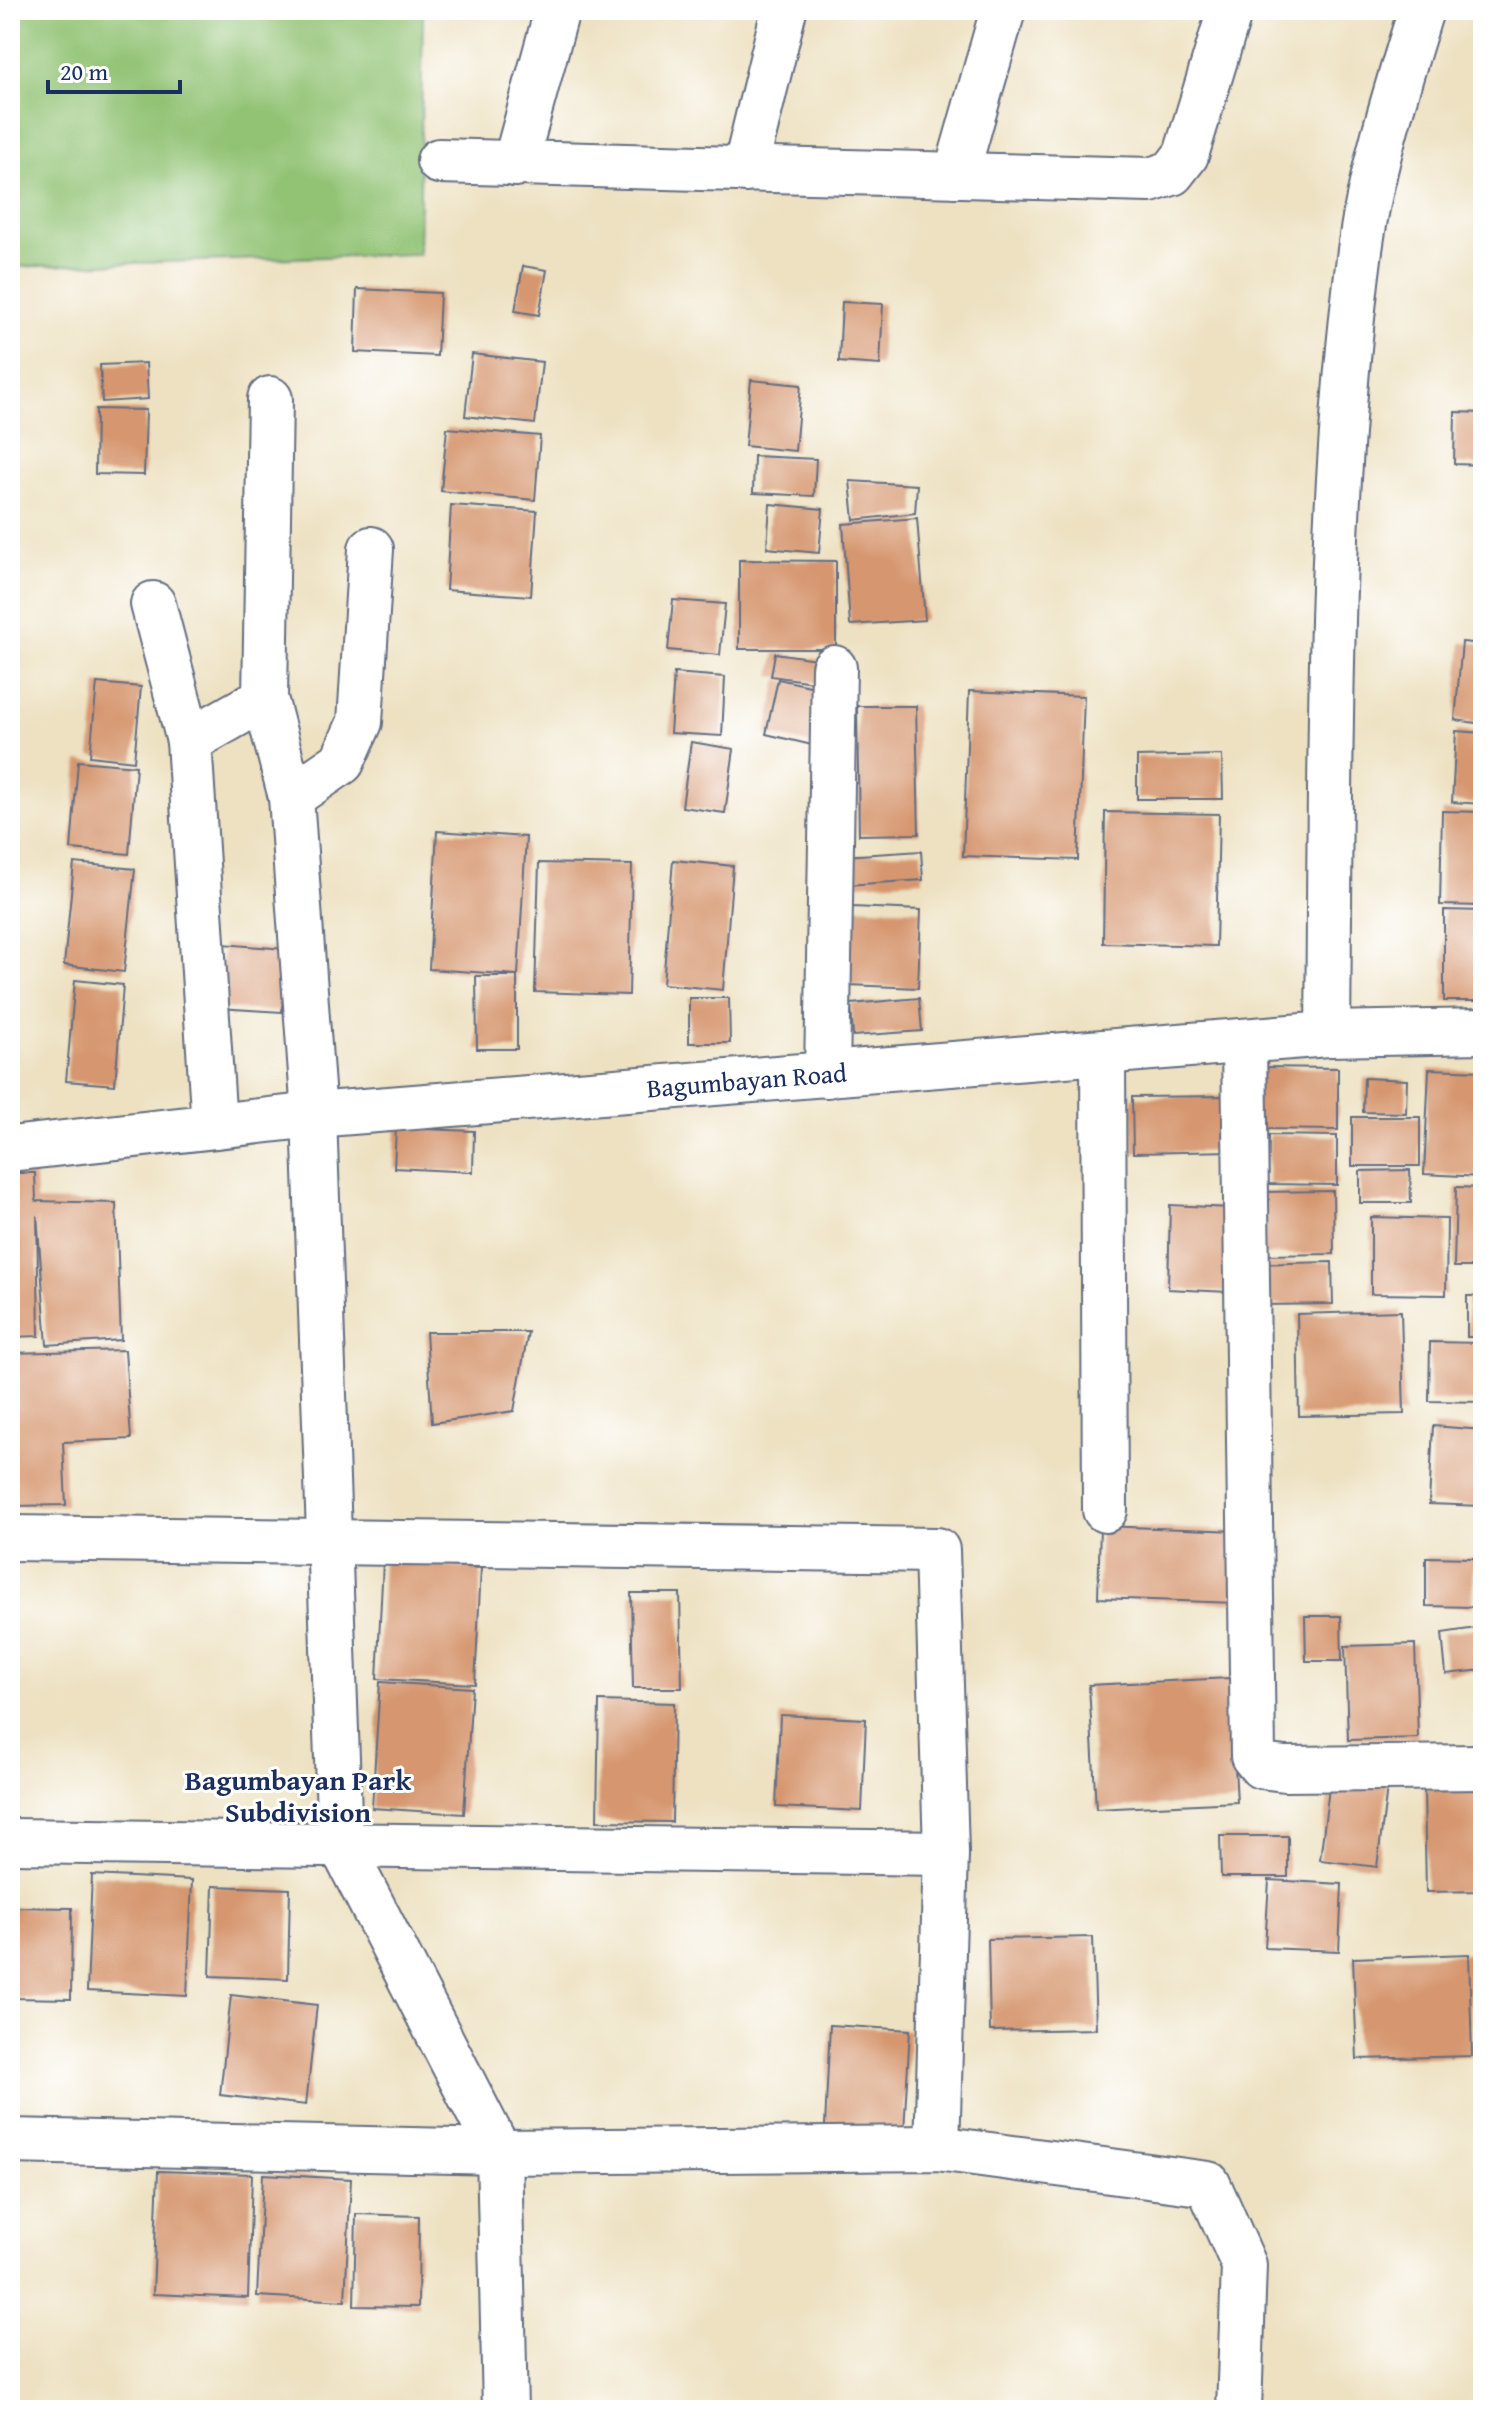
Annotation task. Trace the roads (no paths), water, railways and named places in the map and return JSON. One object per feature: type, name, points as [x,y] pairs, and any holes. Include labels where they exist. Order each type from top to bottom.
[{"type":"street","points":[[515,164],[557,10]]},
{"type":"street","points":[[745,170],[784,10]]},
{"type":"street","points":[[956,175],[1003,10]]},
{"type":"street","points":[[439,161],[1150,180],[1172,173],[1186,155],[1230,10]]},
{"type":"street","points":[[1328,1034],[1334,545],[1360,248],[1392,105],[1421,10]]},
{"type":"street","points":[[270,399],[265,698],[291,797],[314,1115],[340,1843],[499,2152],[505,2410]]},
{"type":"street","points":[[291,797],[342,762],[360,722],[371,549]]},
{"type":"street","points":[[153,604],[189,741],[214,1126]]},
{"type":"street","points":[[827,1075],[834,668]]},
{"type":"street","points":[[189,741],[265,698]]},
{"type":"street","name":"Bagumbayan Road","points":[[10,1149],[314,1115],[1328,1034],[1483,1031]]},
{"type":"street","points":[[1244,1043],[1253,1756],[1261,1766],[1285,1769],[1483,1767]]},
{"type":"street","points":[[1103,1054],[1105,1510]]},
{"type":"street","points":[[10,1538],[937,1550],[946,1853],[937,2148]]},
{"type":"street","points":[[10,1841],[946,1853]]},
{"type":"street","points":[[10,2141],[499,2152],[937,2148],[1208,2184],[1244,2265],[1239,2410]]},
{"type":"district","name":"Bagumbayan Park Subdivision","points":[[298,1796]]}]
